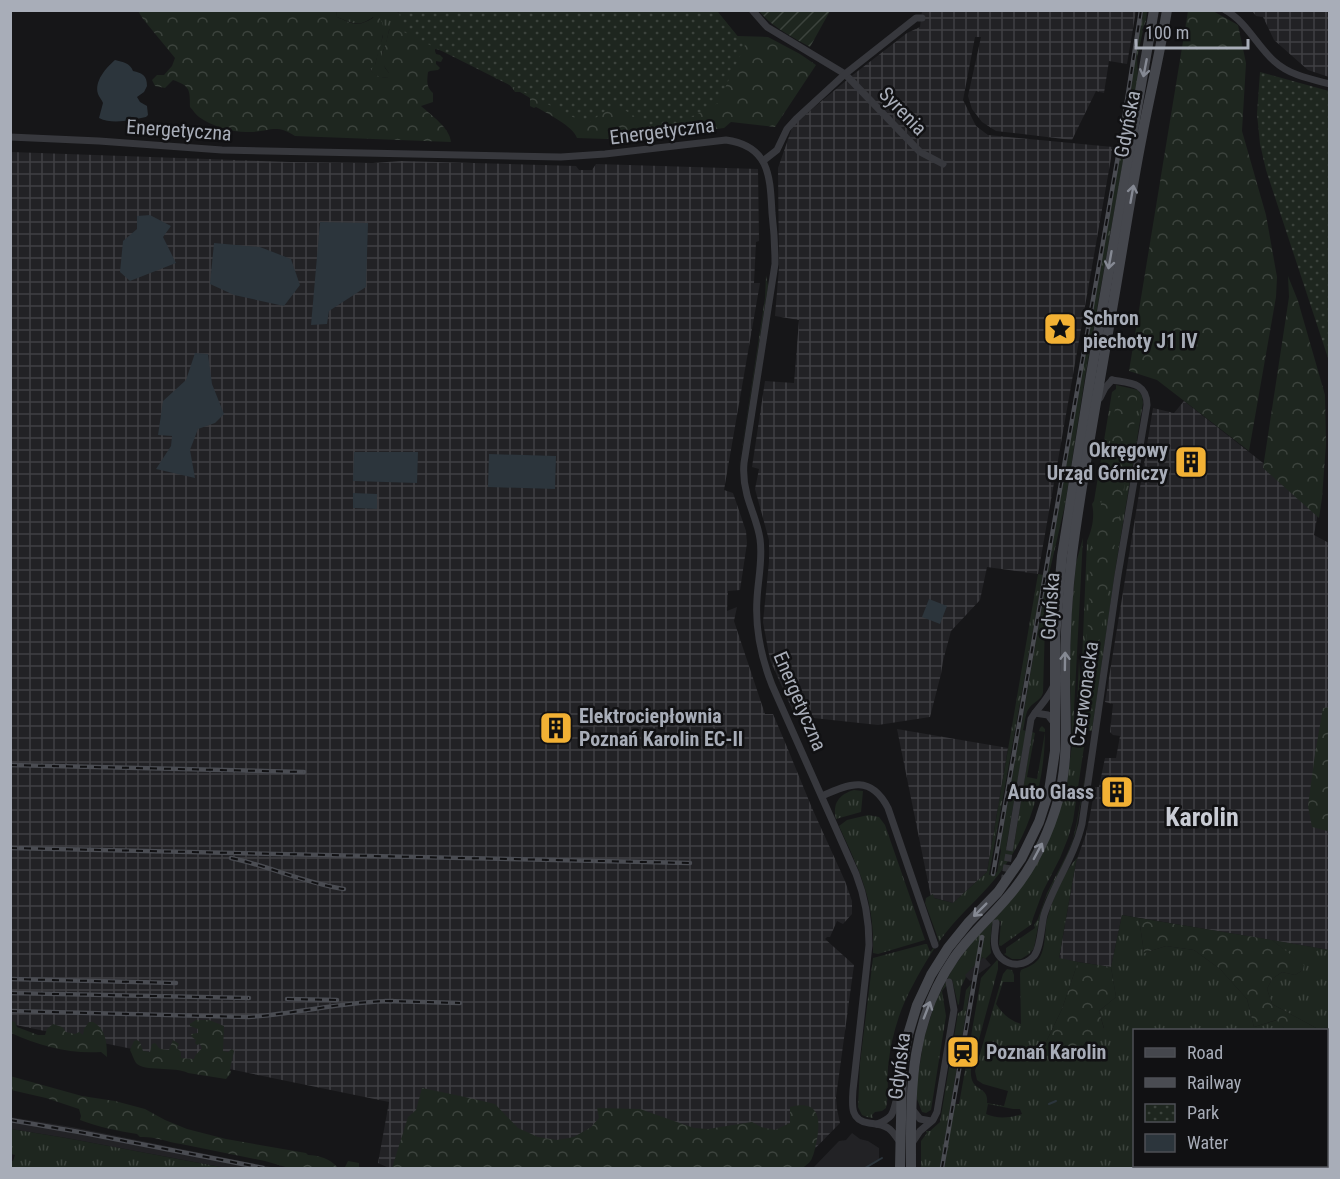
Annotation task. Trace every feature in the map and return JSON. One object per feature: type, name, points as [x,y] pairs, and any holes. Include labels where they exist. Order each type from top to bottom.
[{"type":"main road","name":"Gdyńska","points":[[911,1168],[905,1144],[901,1086],[909,1029],[917,1005],[944,952],[960,931],[993,897],[1021,859],[1037,828],[1052,777],[1055,751],[1055,638],[1064,544],[1154,10]]},
{"type":"main road","name":"Gdyńska","points":[[900,1168],[912,1109],[912,1077],[916,1051],[924,1017],[934,992],[963,946],[1009,896],[1028,869],[1044,840],[1058,802],[1066,749],[1066,634],[1071,569],[1095,408],[1141,139],[1154,84],[1167,10]]},
{"type":"street","name":"Syrenia","points":[[752,10],[774,32],[845,74],[920,152],[943,164]]},
{"type":"street","points":[[1225,10],[1238,20],[1279,65],[1292,73],[1329,84]]},
{"type":"street","points":[[763,160],[777,150],[787,129],[796,119],[845,74],[916,18],[922,18]]},
{"type":"street","name":"Energetyczna","points":[[10,137],[222,150],[561,157],[726,140],[747,145],[763,160],[771,188],[775,264],[743,473],[746,492],[760,537],[757,625],[761,654],[856,874],[866,908],[869,934],[868,956],[854,1077],[853,1110],[859,1120],[891,1130],[905,1144]]},
{"type":"street","points":[[1095,408],[1105,388],[1112,380],[1104,355]]},
{"type":"street","name":"Czerwonacka","points":[[996,923],[994,943],[1000,957],[1007,962],[1018,964],[1033,957],[1038,948],[1051,896],[1074,851],[1082,824],[1118,575],[1147,405],[1147,397],[1143,390],[1136,385],[1112,380]]},
{"type":"street","name":"Czerwonacka","points":[[1010,847],[1030,724],[1032,718],[1047,700],[1054,685]]},
{"type":"street","name":"Czerwonacka","points":[[1035,714],[1050,717],[1055,726]]},
{"type":"street","points":[[822,796],[841,787],[856,784],[867,786],[880,795],[891,818],[935,945]]},
{"type":"street","points":[[905,1144],[931,1121],[937,1112],[952,1023],[953,1002],[949,982]]},
{"type":"street","points":[[877,1124],[892,1115],[901,1086]]},
{"type":"street","points":[[912,1109],[920,1119],[931,1121]]},
{"type":"shaded area","points":[[959,10],[1136,11],[1127,64],[1109,61],[1104,93],[1096,91],[1072,140],[996,131],[982,122],[972,109],[968,96],[981,37],[975,37],[963,100],[976,126],[988,135],[1113,147],[1038,574],[987,567],[980,600],[951,631],[930,717],[878,725],[795,716],[770,660],[763,622],[769,540],[755,489],[759,469],[752,467],[765,381],[794,383],[799,320],[775,316],[779,267],[778,168],[793,125],[907,33],[920,27],[922,11],[959,12]]},
{"type":"shaded area","points":[[1252,11],[1329,11],[1329,77],[1308,70],[1274,40],[1263,17],[1256,16]]},
{"type":"shaded area","points":[[11,152],[291,162],[401,161],[576,166],[579,170],[592,170],[596,164],[758,169],[759,241],[756,242],[754,283],[760,283],[724,490],[733,493],[746,531],[747,543],[740,590],[728,591],[727,611],[737,607],[734,621],[765,714],[773,714],[852,901],[852,914],[843,924],[837,921],[830,937],[825,939],[854,965],[836,1097],[840,1123],[796,1168],[389,1168],[378,1163],[389,1102],[11,1024]]},
{"type":"shaded area","points":[[1184,401],[1319,507],[1314,535],[1329,543],[1329,950],[1122,915],[1111,967],[1059,959],[1076,862],[1086,834],[1095,787],[1099,787],[1105,758],[1116,758],[1120,736],[1110,732],[1113,704],[1105,702],[1153,408],[1174,413]]},
{"type":"shaded area","points":[[897,729],[1008,748],[987,872],[953,903],[931,897]]},
{"type":"shaded area","points":[[977,957],[980,960],[984,957],[991,965],[977,975],[975,984],[973,984],[973,980],[970,981],[964,975],[976,964]]},
{"type":"shaded area","points":[[10,1117],[72,1127],[276,1168],[226,1168],[11,1129]]},
{"type":"shaded area","points":[[852,1133],[879,1148],[879,1161],[867,1168],[813,1168],[839,1141],[846,1140]]},
{"type":"green space","points":[[396,10],[717,11],[737,36],[768,37],[816,65],[775,127],[731,122],[724,128],[687,133],[606,139],[577,138],[571,129],[560,121],[530,106],[530,98],[520,92],[515,92],[504,81],[435,49],[436,54],[443,58],[441,62],[436,61],[440,68],[438,70],[428,72],[428,84],[433,93],[433,102],[421,106],[444,127],[451,142],[295,136],[277,129],[243,132],[216,126],[198,116],[190,107],[189,92],[183,84],[173,80],[165,88],[155,86],[152,80],[157,75],[164,75],[172,66],[175,58],[138,11],[336,11],[337,17],[358,24],[379,17],[383,25],[383,34],[375,66],[370,69],[378,76],[388,78],[389,73],[383,64],[382,56],[391,26],[400,16]]},
{"type":"green space","points":[[336,11],[396,11],[400,14],[389,30],[382,53],[389,78],[373,74],[370,68],[375,65],[383,36],[373,17],[363,22],[351,23],[337,17]]},
{"type":"green space","points":[[399,11],[717,11],[745,45],[718,103],[661,133],[615,104],[587,124],[402,31]]},
{"type":"green space","points":[[759,11],[830,11],[810,47],[776,27]]},
{"type":"green space","points":[[1143,11],[1147,11],[1137,58],[1138,77],[1086,371],[1065,505],[1046,589],[1043,693],[1028,709],[1026,715],[1023,730],[1026,731],[1006,848],[1014,845],[1032,732],[1035,733],[1027,777],[1037,779],[1045,733],[1039,787],[1028,824],[1020,841],[999,874],[947,931],[922,969],[904,1004],[891,1045],[886,1108],[875,1112],[872,1115],[873,1118],[862,1115],[858,1107],[860,1063],[873,958],[925,944],[930,952],[939,941],[925,903],[926,898],[933,894],[934,898],[953,903],[987,872],[1038,574],[1043,575],[989,875],[997,872]]},
{"type":"green space","points":[[1188,11],[1213,11],[1238,25],[1246,63],[1242,131],[1266,215],[1277,277],[1276,297],[1249,451],[1157,380],[1129,371]]},
{"type":"green space","points":[[1260,72],[1329,91],[1329,361],[1266,170],[1257,114]]},
{"type":"green space","points":[[766,275],[768,286],[738,474],[765,298]]},
{"type":"green space","points":[[1288,276],[1298,301],[1325,395],[1326,444],[1319,518],[1263,468],[1289,297]]},
{"type":"green space","points":[[1116,385],[1138,390],[1143,403],[1092,731],[1081,730],[1084,708],[1082,661],[1087,541],[1092,523],[1092,504],[1112,392],[1116,389]]},
{"type":"green space","points":[[1126,392],[1134,393],[1137,397],[1137,407],[1094,673],[1094,708],[1090,715],[1087,714],[1086,708],[1089,687],[1084,669],[1089,611],[1090,556],[1100,511],[1116,402]]},
{"type":"green space","points":[[1083,538],[1073,747],[1084,747],[1073,821],[1060,858],[1043,891],[1032,924],[1001,946],[999,945],[1001,921],[992,924],[991,953],[980,961],[983,937],[980,938],[976,964],[965,975],[959,1004],[952,979],[942,991],[946,1016],[931,1110],[926,1113],[922,1112],[917,1099],[917,1083],[924,1038],[935,1003],[953,968],[972,942],[1001,912],[1066,787],[1072,745],[1071,619],[1076,563]]},
{"type":"green space","points":[[1079,661],[1082,708],[1079,730],[1076,728]]},
{"type":"green space","points":[[1329,707],[1330,830],[1327,831],[1312,827],[1308,806],[1323,708]]},
{"type":"green space","points":[[1042,726],[1045,729],[1045,732],[1039,731]]},
{"type":"green space","points":[[1090,748],[1076,831],[1068,854],[1045,900],[1034,948],[1021,959],[1012,959],[1004,954],[1006,948],[1035,928],[1034,925],[1047,893],[1073,839]]},
{"type":"green space","points":[[854,790],[863,791],[861,812],[836,819],[835,809],[838,800],[844,794]]},
{"type":"green space","points":[[868,815],[879,817],[885,825],[925,940],[878,954],[873,953],[871,918],[865,887],[839,826],[847,820]]},
{"type":"green space","points":[[1078,857],[1059,958],[1078,962],[1062,1009],[1046,1042],[1084,1047],[1087,1040],[1104,1028],[1099,1011],[1116,997],[1111,967],[1122,915],[1139,918],[1144,953],[1166,946],[1194,950],[1220,969],[1247,999],[1254,1027],[1277,1020],[1285,1029],[1133,1029],[1133,1167],[1328,1167],[1329,1043],[1329,1168],[944,1168],[954,1108],[955,1104],[959,1104],[971,1048],[969,1048],[981,978],[997,960],[998,969],[971,1069],[971,1077],[976,1086],[985,1093],[987,1103],[1004,1106],[1008,1091],[983,1084],[977,1080],[975,1071],[1003,974],[1007,969],[1012,970],[1014,982],[1003,982],[996,1004],[1013,1021],[1021,1024],[1020,973],[1021,970],[1034,963],[1042,953],[1046,924],[1063,879]],"holes":[[[988,1104],[1020,1109],[1022,1114],[1012,1116],[994,1117],[986,1114]]]},
{"type":"green space","points":[[1139,918],[1272,940],[1304,965],[1303,970],[1295,975],[1282,972],[1272,979],[1267,989],[1272,1004],[1318,1029],[1285,1029],[1276,1020],[1254,1027],[1247,999],[1220,969],[1194,950],[1166,946],[1144,953]]},
{"type":"green space","points":[[1272,940],[1329,950],[1329,1027],[1318,1029],[1272,1004],[1267,989],[1272,979],[1282,972],[1295,975],[1303,970],[1303,965]]},
{"type":"green space","points":[[1078,962],[1111,967],[1116,997],[1099,1011],[1104,1029],[1101,1036],[1095,1041],[1087,1040],[1074,1059],[1052,1054],[1046,1042],[1062,1009]]},
{"type":"green space","points":[[971,984],[940,1168],[921,1168],[921,1141],[926,1131],[930,1131],[940,1122],[958,1013],[963,1010],[966,990]]},
{"type":"green space","points":[[196,1020],[209,1020],[224,1026],[223,1051],[228,1052],[232,1049],[234,1051],[231,1073],[226,1079],[140,1066],[136,1063],[130,1050],[134,1041],[137,1040],[143,1051],[150,1052],[152,1044],[155,1043],[160,1049],[169,1050],[173,1040],[179,1044],[177,1048],[181,1052],[181,1058],[194,1059],[202,1048],[200,1044],[195,1043],[196,1040],[191,1034],[198,1033],[198,1029],[190,1026]]},
{"type":"green space","points":[[11,1021],[15,1022],[17,1027],[38,1035],[45,1035],[47,1029],[53,1024],[62,1027],[66,1032],[75,1034],[79,1032],[83,1035],[89,1022],[93,1022],[103,1032],[107,1057],[101,1052],[66,1050],[33,1042],[11,1033]]},
{"type":"green space","points":[[1329,1027],[1329,1043],[1328,1029],[1318,1029]]},
{"type":"green space","points":[[10,1076],[82,1096],[145,1109],[187,1129],[226,1139],[306,1153],[328,1160],[337,1167],[345,1167],[348,1161],[359,1163],[359,1168],[289,1168],[155,1138],[140,1137],[137,1134],[80,1120],[79,1109],[11,1090]]},
{"type":"green space","points":[[422,1088],[495,1104],[518,1128],[538,1137],[557,1140],[574,1137],[591,1127],[599,1118],[597,1108],[640,1109],[694,1128],[708,1129],[752,1122],[775,1130],[790,1123],[790,1107],[800,1105],[808,1106],[816,1114],[818,1135],[810,1162],[803,1168],[392,1168],[408,1117],[416,1110]]},
{"type":"green space","points":[[11,1129],[226,1168],[11,1168],[10,1161],[13,1161],[15,1155],[11,1154]]},
{"type":"water","points":[[115,60],[126,63],[133,71],[145,77],[147,86],[144,92],[137,97],[147,106],[148,115],[146,117],[116,122],[99,118],[103,103],[97,89],[99,80]]},
{"type":"water","points":[[150,215],[171,226],[163,237],[176,263],[130,281],[120,272],[123,241],[137,229],[137,216]]},
{"type":"water","points":[[320,222],[368,223],[366,287],[329,311],[327,324],[311,325]]},
{"type":"water","points":[[214,243],[260,247],[291,259],[300,285],[284,306],[234,295],[210,284]]},
{"type":"water","points":[[195,353],[208,354],[212,384],[224,414],[215,423],[198,429],[190,450],[195,478],[156,469],[171,446],[172,436],[158,435],[163,401],[186,380]]},
{"type":"water","points":[[354,452],[418,452],[417,483],[353,481]]},
{"type":"water","points":[[489,454],[556,456],[555,489],[488,487]]},
{"type":"water","points":[[353,493],[377,494],[377,509],[353,508]]},
{"type":"water","points":[[929,599],[947,606],[940,624],[922,617]]},
{"type":"waterway","points":[[1049,1104],[1056,1101]]},
{"type":"waterway","points":[[865,1168],[882,1158]]},
{"type":"tunnel","points":[[1004,882],[1010,847]]},
{"type":"railway","points":[[993,874],[1121,139],[1141,10]]},
{"type":"railway","points":[[10,765],[304,772]]},
{"type":"railway","points":[[10,848],[690,863]]},
{"type":"railway","points":[[231,858],[315,883],[344,889]]},
{"type":"railway","points":[[942,1168],[982,937]]},
{"type":"railway","points":[[10,979],[176,983]]},
{"type":"railway","points":[[10,993],[249,998]]},
{"type":"railway","points":[[287,999],[337,1000]]},
{"type":"railway","points":[[385,1001],[460,1003]]},
{"type":"railway","points":[[10,1011],[248,1017],[357,1003],[393,1001]]},
{"type":"railway","points":[[10,1120],[263,1168]]},
{"type":"place","name":"Schron piechoty J1 IV","points":[[1060,329]]},
{"type":"place","name":"Okręgowy Urząd Górniczy","points":[[1191,462]]},
{"type":"place","name":"Elektrociepłownia Poznań Karolin EC-II","points":[[556,728]]},
{"type":"place","name":"Auto Glass","points":[[1117,792]]},
{"type":"place","name":"Poznań Karolin","points":[[963,1052]]},
{"type":"district","name":"Karolin","points":[[1202,817]]}]
